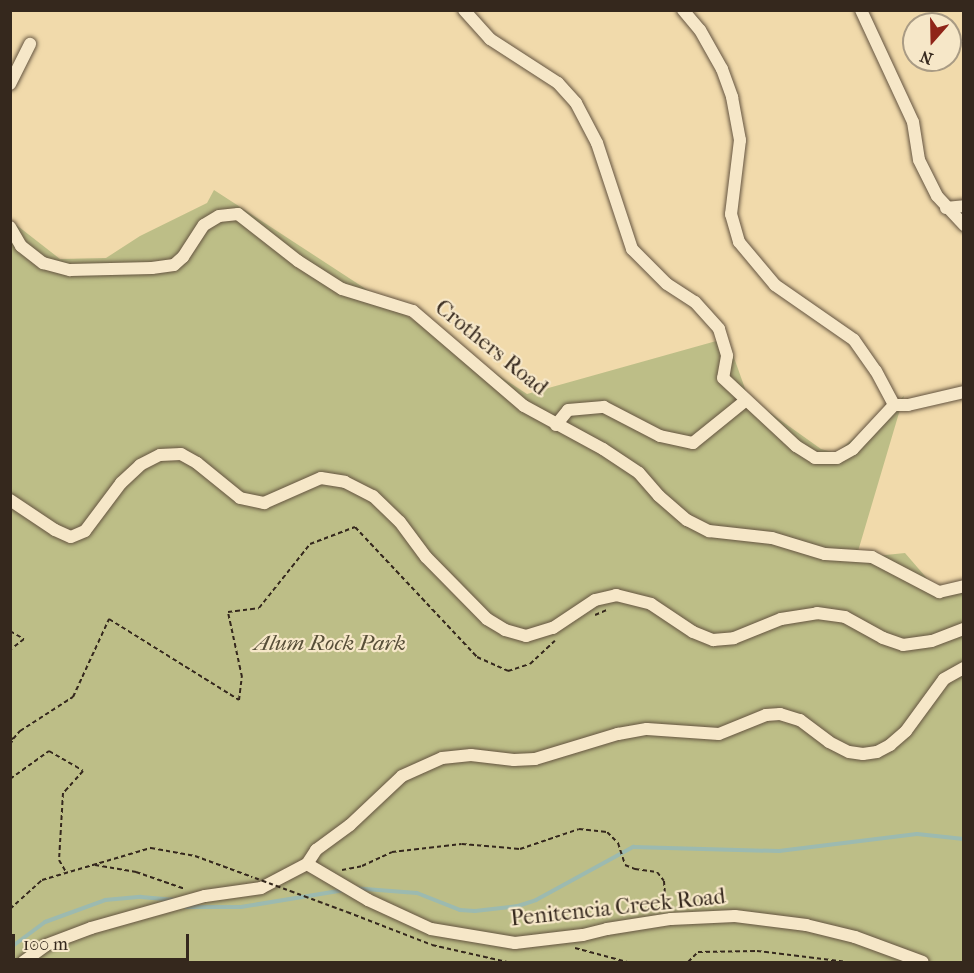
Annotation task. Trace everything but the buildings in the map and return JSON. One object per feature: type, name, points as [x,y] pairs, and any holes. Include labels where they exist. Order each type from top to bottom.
[{"type":"street","points":[[464,10],[490,39],[558,83],[576,103],[597,143],[632,249],[667,284],[695,302],[719,329],[727,356],[723,378],[745,401],[796,446],[815,458],[837,458],[853,449],[894,405],[908,405],[963,392]]},
{"type":"street","points":[[682,10],[700,30],[722,69],[732,97],[740,140],[731,214],[739,242],[775,285],[854,340],[876,371],[894,405]]},
{"type":"street","points":[[861,10],[913,122],[919,160],[946,208],[963,225]]},
{"type":"street","points":[[10,84],[30,44]]},
{"type":"street","points":[[946,208],[963,206]]},
{"type":"street","name":"Crothers Road","points":[[10,227],[21,246],[43,263],[70,270],[152,268],[174,264],[178,261],[204,225],[219,216],[238,214],[298,261],[342,289],[413,311],[524,406],[639,472],[659,495],[687,520],[709,531],[772,538],[825,554],[872,557],[939,592],[963,586]]},
{"type":"street","points":[[556,425],[568,410],[604,407],[660,436],[693,443],[745,401]]},
{"type":"street","points":[[10,500],[54,530],[71,537],[85,531],[121,483],[140,465],[160,455],[181,454],[197,463],[240,498],[264,503],[321,478],[345,482],[373,496],[400,522],[426,556],[487,619],[505,630],[526,636],[553,628],[595,600],[616,595],[651,604],[693,632],[713,640],[734,638],[781,619],[817,613],[845,616],[883,638],[903,645],[932,641],[963,629]]},
{"type":"street","points":[[23,963],[46,945],[91,928],[205,896],[261,888],[307,864],[316,850],[350,825],[402,776],[442,758],[471,755],[514,760],[535,759],[618,734],[647,729],[719,734],[766,715],[780,714],[800,720],[830,742],[849,752],[863,754],[877,752],[890,745],[906,731],[944,679],[963,668]]},
{"type":"street","name":"Penitencia Creek Road","points":[[307,864],[368,900],[431,929],[515,943],[584,935],[670,919],[735,916],[806,925],[855,938],[923,963]]},
{"type":"path","points":[[10,745],[12,738],[20,731],[73,697],[109,619],[239,700],[242,677],[228,612],[259,608],[310,544],[355,527],[477,657],[508,671],[530,664],[560,637]]},
{"type":"path","points":[[594,615],[614,608]]},
{"type":"path","points":[[10,630],[24,639],[10,650]]},
{"type":"path","points":[[10,779],[49,751],[83,771],[63,793],[59,860],[66,872]]},
{"type":"path","points":[[335,867],[344,871],[392,852],[462,844],[520,849],[579,829],[607,832],[618,843],[625,865],[657,872],[664,881],[666,894]]},
{"type":"path","points":[[10,909],[42,880],[151,848],[195,856],[347,912]]},
{"type":"path","points":[[93,865],[136,872],[185,889]]},
{"type":"path","points":[[580,942],[575,948],[625,962]]},
{"type":"path","points":[[688,963],[698,952],[757,951],[847,963]]},
{"type":"green space","name":"Alum Rock Park","points":[[214,190],[527,394],[727,338],[748,397],[821,449],[836,453],[904,396],[856,558],[905,553],[937,590],[963,586],[963,962],[11,962],[10,220],[60,259],[106,258],[140,236],[207,203]]},
{"type":"waterway","points":[[352,888],[417,893],[460,910],[475,911],[518,906],[536,900],[633,847],[779,851],[917,834],[964,839]]},
{"type":"waterway","points":[[186,907],[241,907],[345,890]]},
{"type":"waterway","points":[[10,948],[45,922],[105,900],[141,897],[173,900]]}]
